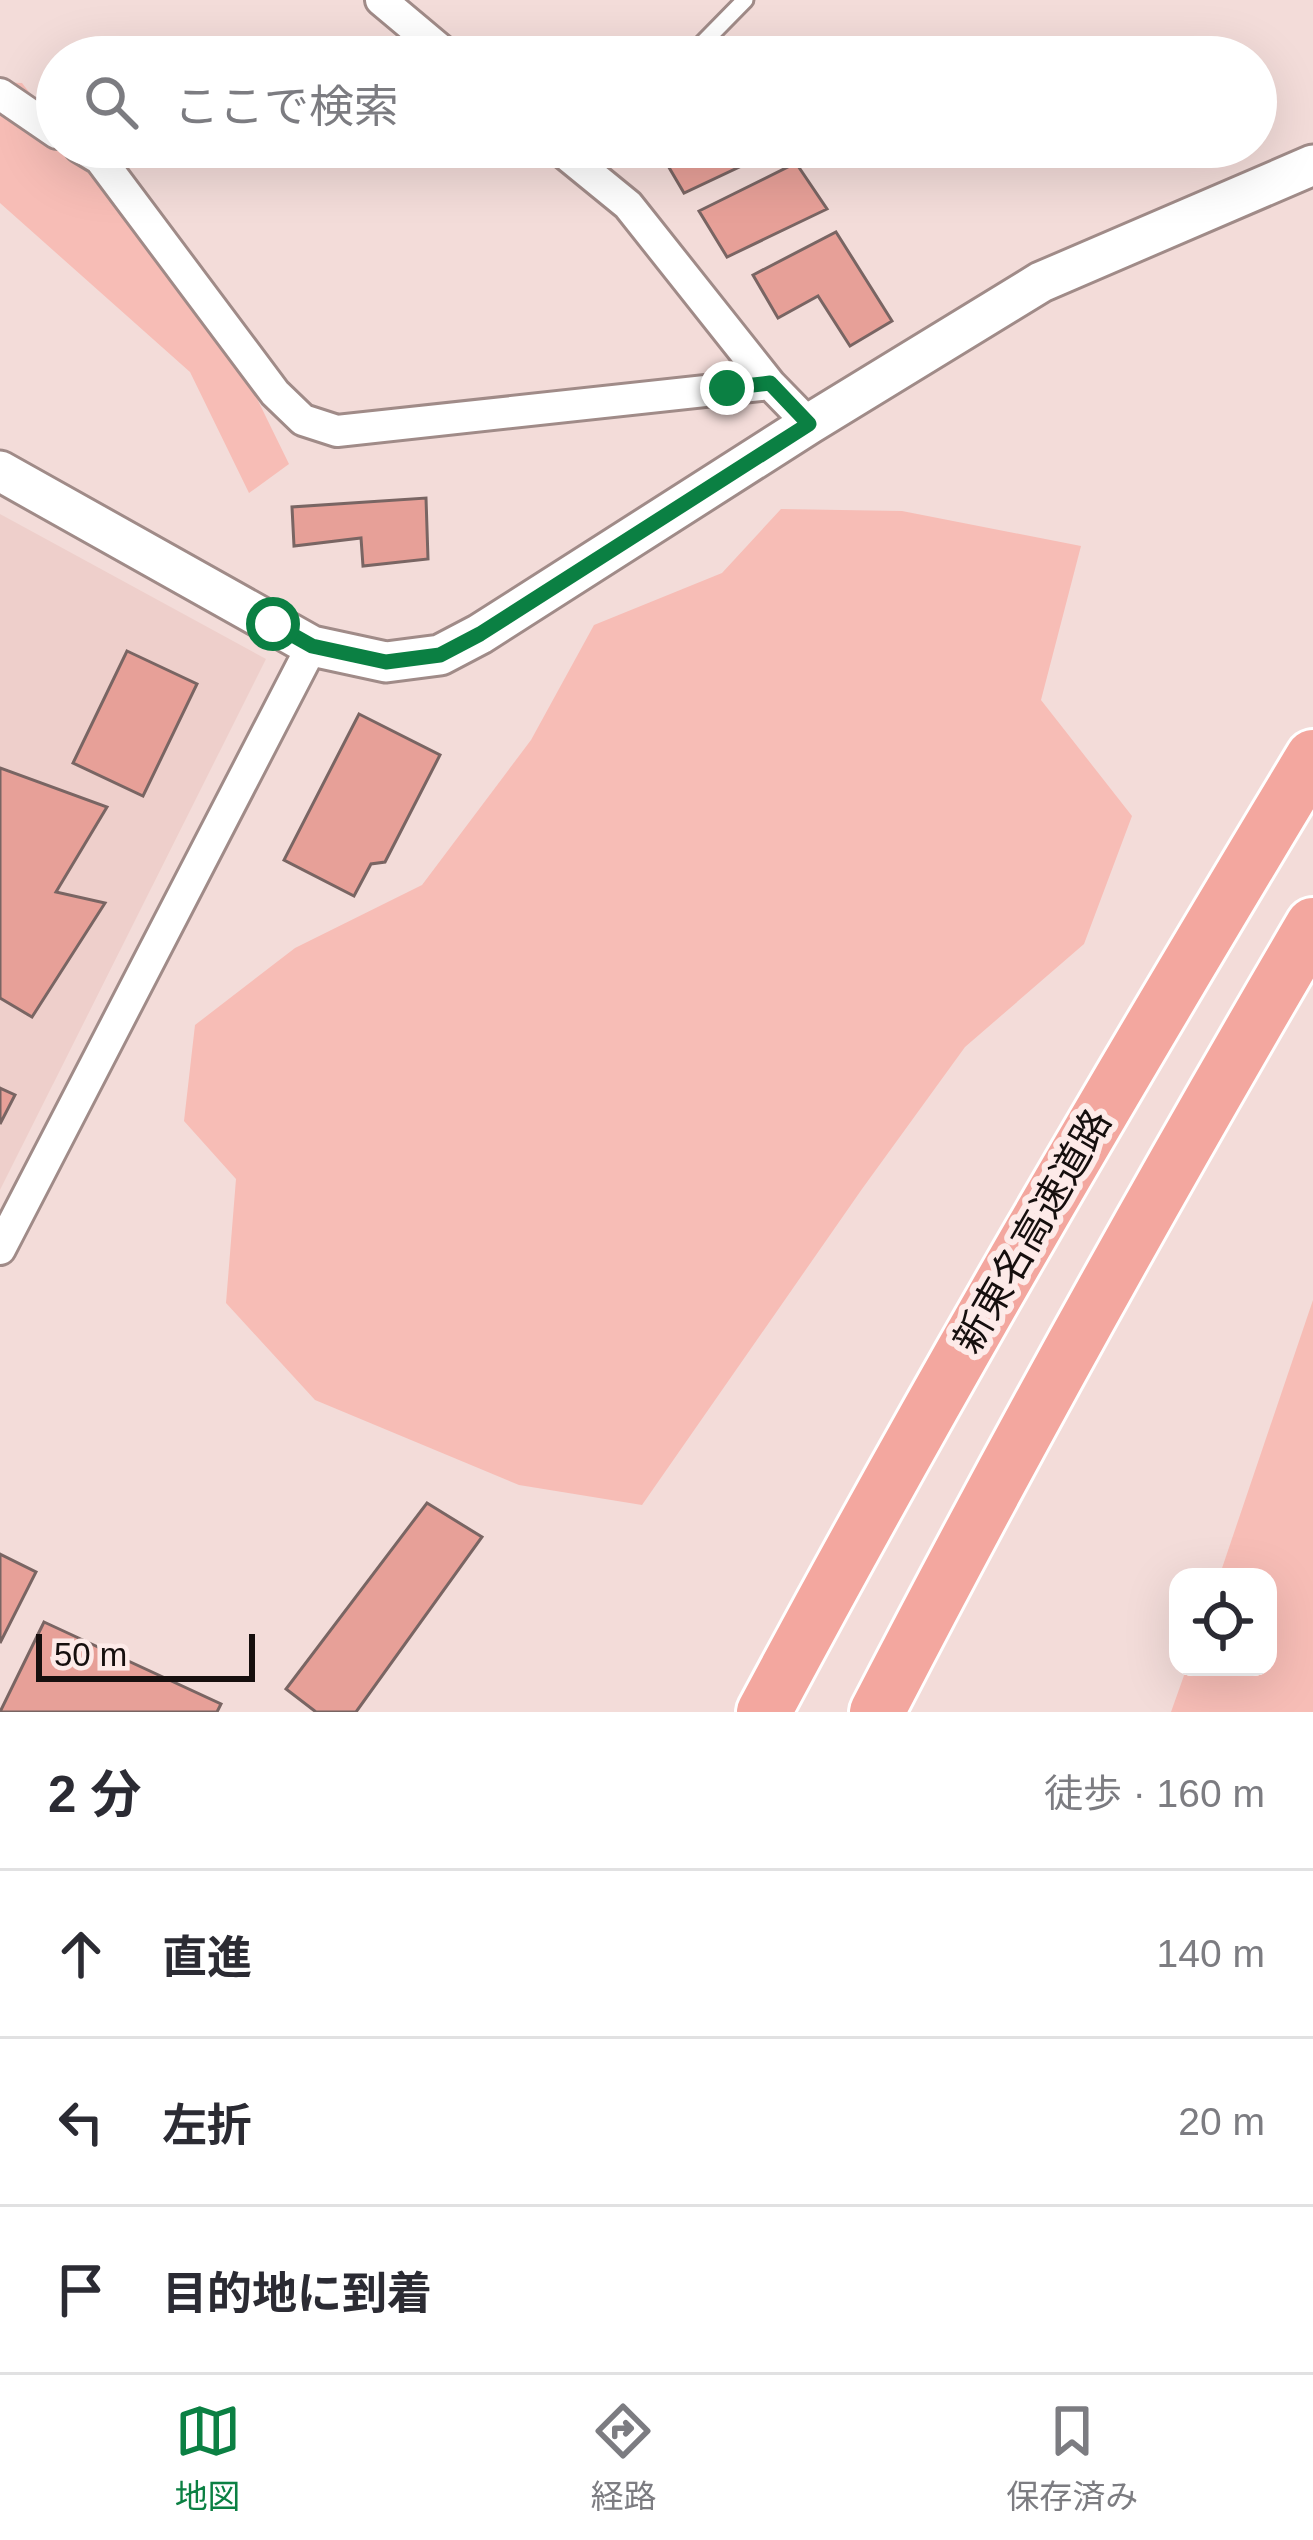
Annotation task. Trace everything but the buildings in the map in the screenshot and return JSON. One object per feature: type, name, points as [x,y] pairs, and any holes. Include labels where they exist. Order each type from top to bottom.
[{"type":"highway","name":"新東名高速道路","points":[[764,1712],[875,1504],[1096,1119],[1313,757]]},
{"type":"highway","points":[[877,1712],[983,1507],[1313,925]]},
{"type":"street","points":[[380,0],[424,36]]},
{"type":"street","points":[[0,94],[36,119]]},
{"type":"street","points":[[0,472],[312,646],[386,662],[440,655],[1041,282],[1313,165]]},
{"type":"street","points":[[107,168],[275,393],[303,420],[337,431],[770,383]]},
{"type":"street","points":[[592,168],[809,424]]},
{"type":"street","points":[[0,1249],[312,646]]},
{"type":"lane","points":[[710,36],[745,0]]},
{"type":"shaded area","points":[[0,82],[22,83],[36,101],[36,168],[88,168],[243,370],[289,464],[249,493],[190,372],[0,203]]},
{"type":"shaded area","points":[[781,509],[902,511],[1081,546],[1041,700],[1132,816],[1084,944],[965,1047],[642,1505],[519,1485],[315,1400],[226,1303],[236,1179],[184,1121],[195,1025],[295,948],[422,885],[531,740],[594,625],[722,573]]},
{"type":"shaded area","points":[[0,514],[266,659],[0,1190]]},
{"type":"shaded area","points":[[1313,1300],[1313,1712],[1171,1712],[1184,1676],[1277,1676],[1277,1568],[1222,1568]]},
{"type":"route","points":[[273,624],[312,646],[386,662],[440,655],[809,424],[770,383],[727,388]]}]
